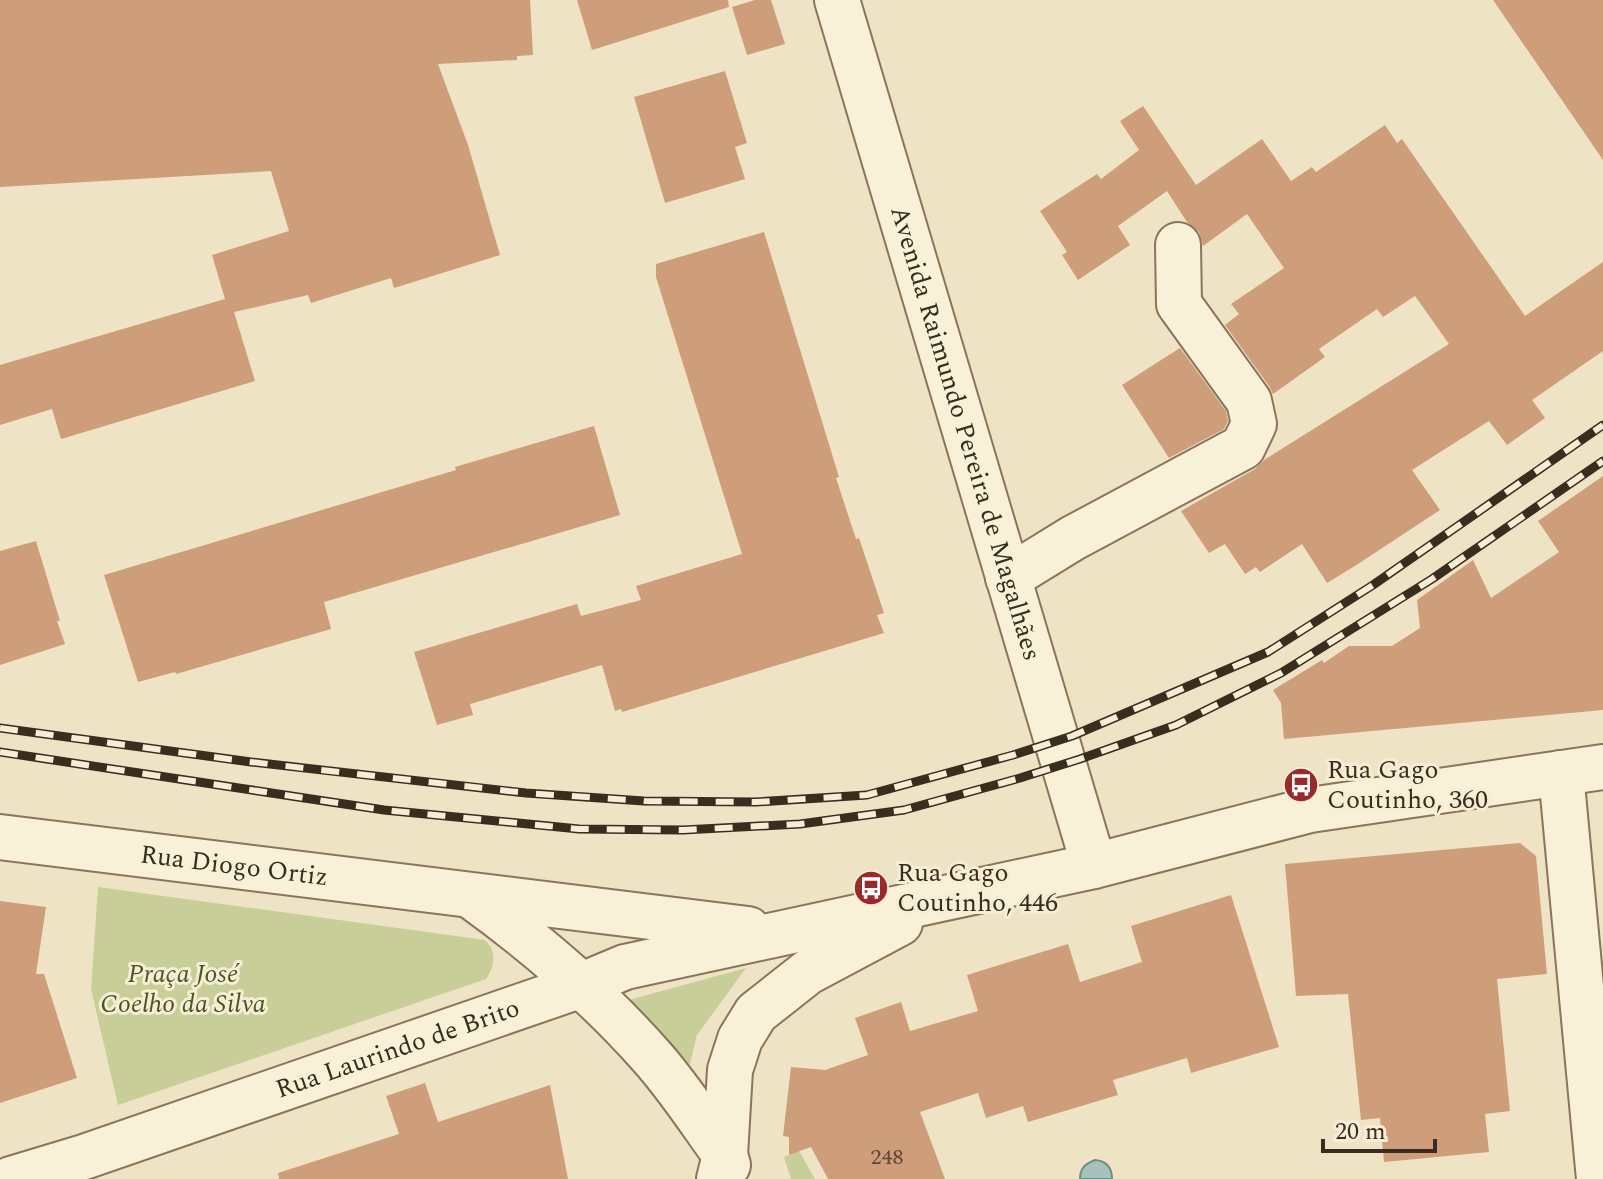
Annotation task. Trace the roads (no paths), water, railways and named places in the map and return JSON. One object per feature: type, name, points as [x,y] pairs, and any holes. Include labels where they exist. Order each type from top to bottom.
[{"type":"street","name":"Avenida Raimundo Pereira de Magalhães","points":[[837,0],[1094,866]]},
{"type":"street","points":[[1008,578],[1073,538],[1243,447],[1254,424],[1249,401],[1179,304],[1178,245]]},
{"type":"street","points":[[1582,770],[1599,1179]]},
{"type":"street","name":"Rua Laurindo de Brito","points":[[11,1179],[85,1168],[533,1001],[591,994],[625,967],[1094,866],[1310,810],[1582,770]]},
{"type":"street","name":"Rua Diogo Ortiz","points":[[0,837],[787,933]]},
{"type":"street","points":[[469,894],[537,946],[591,994],[653,1058],[726,1171]]},
{"type":"street","points":[[726,1171],[730,1070],[740,1039],[756,1013],[808,972],[952,895]]},
{"type":"street","points":[[533,1001],[538,974],[537,946]]},
{"type":"water","points":[[1095,1160],[1108,1165],[1112,1179],[1080,1179],[1084,1167]]},
{"type":"railway","points":[[0,728],[251,762],[526,793],[644,801],[756,802],[867,795],[1072,736],[1268,652],[1373,585],[1603,425]]},
{"type":"railway","points":[[0,752],[384,810],[579,829],[683,830],[800,824],[904,810],[1020,778],[1176,725],[1281,673],[1432,579],[1603,461]]},
{"type":"place","name":"Rua Gago Coutinho, 360","points":[[1301,785]]},
{"type":"place","name":"Rua Gago Coutinho, 446","points":[[871,888]]},
{"type":"park label","name":"Praça José Coelho da Silva","points":[[183,989]]}]
